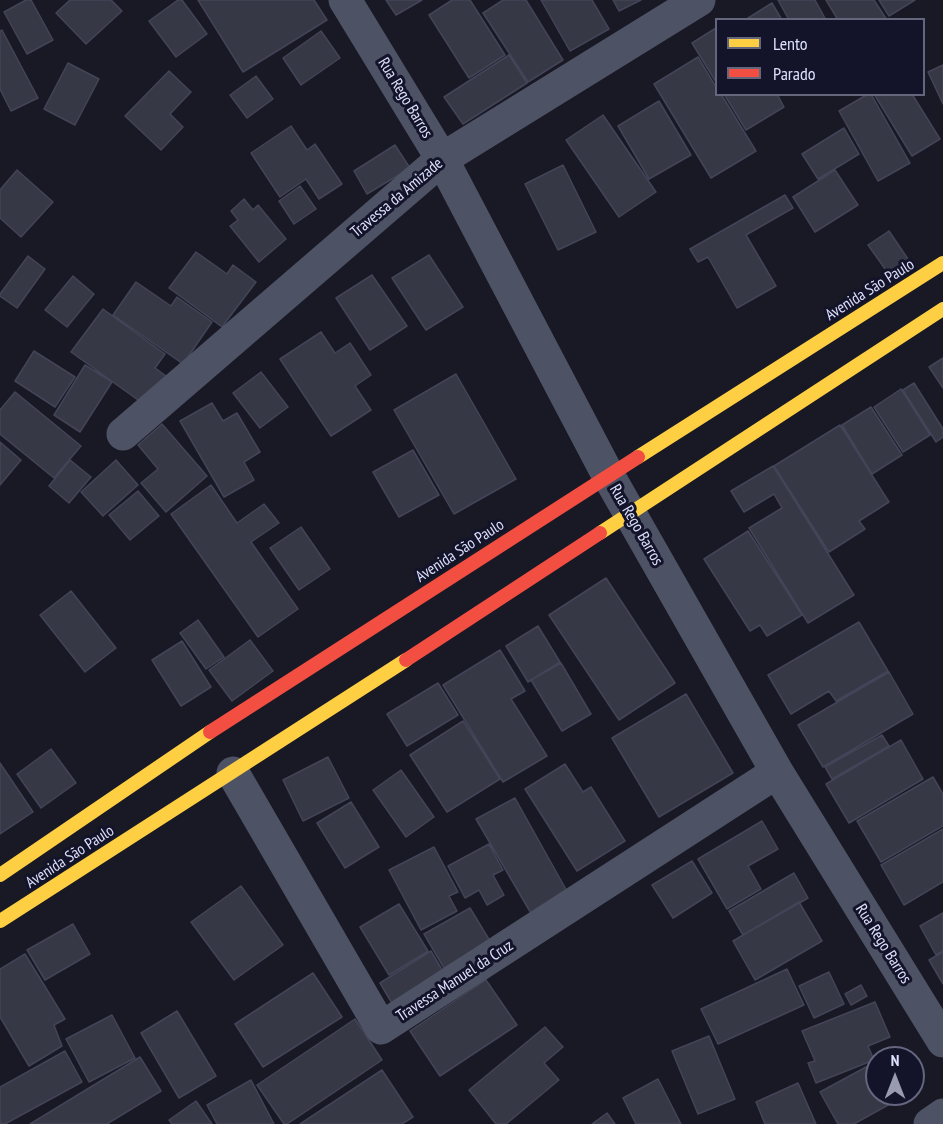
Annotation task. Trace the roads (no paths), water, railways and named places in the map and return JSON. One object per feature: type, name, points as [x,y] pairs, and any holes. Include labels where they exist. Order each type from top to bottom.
[{"type":"street","name":"Rua Rego Barros","points":[[345,0],[442,159],[608,475],[777,772],[943,1041]]},
{"type":"street","name":"Travessa da Amizade","points":[[123,434],[442,159],[699,0]]},
{"type":"street","name":"Avenida São Paulo","points":[[0,875],[237,713],[943,263]]},
{"type":"street","name":"Avenida São Paulo","points":[[0,921],[262,754],[943,309]]},
{"type":"street","points":[[237,713],[262,754]]},
{"type":"street","name":"Travessa Manuel da Cruz","points":[[232,773],[381,1028],[777,772]]},
{"type":"street","points":[[930,1124],[943,1115]]}]
